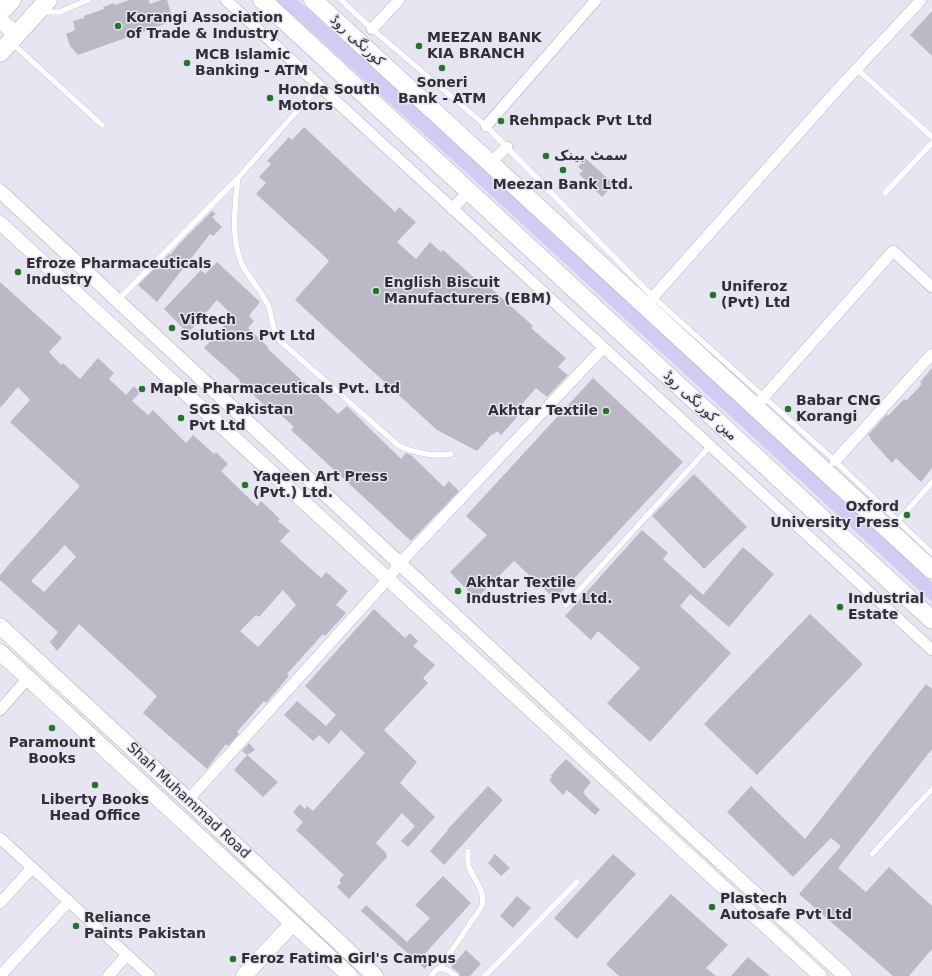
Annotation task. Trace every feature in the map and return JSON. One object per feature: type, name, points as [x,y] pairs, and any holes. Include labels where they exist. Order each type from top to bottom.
[{"type":"main road","points":[[0,13],[12,0]]},
{"type":"main road","name":"مین کورنگی روڈ","points":[[262,0],[932,620]]},
{"type":"main road","name":"کورنگی روڈ","points":[[313,0],[490,163]]},
{"type":"main road","points":[[0,20],[9,43],[43,6]]},
{"type":"main road","points":[[490,163],[759,402],[932,570]]},
{"type":"main road","name":"Shah Muhammad Road","points":[[0,626],[375,976]]},
{"type":"main road","name":"Shah Muhammad Road","points":[[0,652],[98,741],[350,976]]},
{"type":"main road","points":[[244,976],[295,925]]},
{"type":"street","points":[[226,0],[932,650]]},
{"type":"street","points":[[372,29],[399,0]]},
{"type":"street","points":[[486,126],[596,0]]},
{"type":"street","points":[[653,297],[857,69],[921,0]]},
{"type":"street","points":[[490,163],[507,147]]},
{"type":"street","points":[[452,209],[469,190]]},
{"type":"street","points":[[0,191],[677,822],[845,976]]},
{"type":"street","points":[[0,223],[820,976]]},
{"type":"street","points":[[759,402],[893,251],[932,287]]},
{"type":"street","points":[[89,305],[104,288]]},
{"type":"street","points":[[188,800],[400,564],[603,348]]},
{"type":"street","points":[[835,461],[932,354]]},
{"type":"street","points":[[253,455],[266,439]]},
{"type":"street","points":[[0,710],[28,678]]},
{"type":"street","points":[[98,741],[104,743],[110,742],[113,738],[112,730]]},
{"type":"street","points":[[116,758],[113,753],[114,747],[121,742],[127,744]]},
{"type":"street","points":[[0,839],[150,976]]},
{"type":"street","points":[[0,903],[32,868]]},
{"type":"street","points":[[0,976],[68,902]]},
{"type":"street","points":[[295,925],[295,922],[299,916],[305,914],[311,917]]},
{"type":"street","points":[[324,952],[330,953],[333,951],[335,948],[335,940]]},
{"type":"street","points":[[108,976],[127,955]]},
{"type":"lane","points":[[43,6],[60,12],[88,0]]},
{"type":"lane","points":[[341,0],[372,29],[486,126],[653,297],[759,402],[835,461],[932,553]]},
{"type":"lane","points":[[9,43],[102,125]]},
{"type":"lane","points":[[857,69],[932,138]]},
{"type":"lane","points":[[117,301],[238,178],[319,86]]},
{"type":"lane","points":[[885,193],[932,143]]},
{"type":"lane","points":[[238,178],[235,205],[235,234],[237,252],[243,266],[268,305],[274,333],[279,340],[399,446],[408,450],[441,456],[452,454]]},
{"type":"lane","points":[[566,605],[710,446]]},
{"type":"lane","points":[[898,521],[932,482]]},
{"type":"lane","points":[[872,854],[932,789]]},
{"type":"lane","points":[[431,976],[440,968],[484,901],[482,893],[469,867],[468,851]]},
{"type":"lane","points":[[485,976],[577,882]]},
{"type":"lane","points":[[440,968],[447,970],[456,976]]},
{"type":"shaded area","points":[[276,0],[298,0],[481,166],[932,583],[932,602],[471,177]]},
{"type":"building","name":"Korangi Association of Trade & Industry","points":[[129,0],[149,0],[150,4],[161,0],[167,0],[173,21],[78,55],[70,46],[66,34],[75,30],[73,21],[104,9],[103,7]]},
{"type":"building","points":[[932,11],[932,56],[910,35]]},
{"type":"building","name":"English Biscuit Manufacturers (EBM)","points":[[304,127],[395,212],[399,207],[416,222],[397,242],[416,259],[430,242],[441,252],[443,250],[479,282],[482,280],[533,326],[531,328],[566,358],[558,367],[568,375],[547,397],[536,388],[517,410],[519,412],[516,415],[518,416],[501,435],[497,431],[493,435],[492,434],[477,451],[437,430],[295,300],[329,261],[256,194],[266,183],[259,177],[271,164],[267,161],[289,137],[292,140]]},
{"type":"building","points":[[585,158],[614,184],[602,197],[579,174],[583,171],[578,167]]},
{"type":"building","points":[[212,211],[216,214],[212,217],[222,227],[213,236],[210,234],[157,302],[138,285],[169,254],[170,255]]},
{"type":"building","points":[[217,262],[260,302],[249,316],[254,321],[248,328],[269,348],[268,349],[338,414],[347,406],[401,459],[406,453],[411,455],[444,487],[449,481],[459,491],[411,541],[291,430],[294,427],[270,405],[267,408],[239,381],[240,380],[204,348],[233,316],[217,300],[188,333],[164,309],[201,270],[205,274]]},
{"type":"building","points":[[0,282],[62,338],[49,352],[61,365],[63,363],[80,379],[98,358],[114,373],[109,379],[126,395],[134,386],[140,392],[132,401],[148,415],[153,410],[186,443],[193,435],[214,454],[216,452],[228,464],[221,471],[257,506],[261,501],[280,519],[278,521],[290,531],[280,541],[321,578],[326,572],[348,591],[336,605],[346,613],[325,636],[323,634],[287,674],[289,676],[266,703],[264,701],[237,732],[239,734],[228,746],[226,744],[207,769],[143,713],[157,696],[79,624],[57,651],[50,642],[58,632],[0,580],[0,575],[11,562],[80,486],[10,422],[30,400],[18,387],[0,408]],"holes":[[[65,545],[76,557],[44,592],[31,581]],[[283,590],[296,605],[258,647],[240,631],[256,615],[259,617]]]},
{"type":"building","points":[[932,368],[932,468],[921,482],[896,458],[892,463],[868,435],[887,414],[888,416],[904,399],[906,401],[922,384],[920,382]]},
{"type":"building","points":[[593,378],[683,462],[555,599],[514,561],[476,599],[450,572],[487,535],[466,516]]},
{"type":"building","points":[[694,474],[747,527],[704,569],[652,516]]},
{"type":"building","points":[[642,530],[668,553],[663,559],[703,595],[743,547],[774,574],[729,627],[690,594],[680,606],[731,653],[650,742],[607,703],[640,668],[598,631],[591,640],[565,616]]},
{"type":"building","points":[[374,609],[405,638],[410,633],[418,641],[413,646],[435,665],[423,678],[428,683],[384,730],[417,762],[400,783],[435,817],[408,847],[401,841],[415,826],[402,813],[376,843],[386,853],[387,857],[349,899],[337,887],[341,883],[339,880],[344,875],[296,830],[303,822],[293,812],[300,804],[305,809],[307,806],[313,811],[365,753],[341,730],[329,744],[319,735],[313,741],[284,715],[297,701],[326,726],[336,715],[305,686]]},
{"type":"building","points":[[810,614],[863,664],[757,775],[704,724]]},
{"type":"building","points":[[926,684],[932,689],[932,749],[838,868],[866,892],[889,867],[932,906],[932,949],[909,976],[893,976],[799,894],[841,846],[831,838],[793,877],[727,812],[751,786],[805,839]]},
{"type":"building","points":[[249,743],[255,750],[247,755],[242,751]]},
{"type":"building","points":[[247,755],[278,782],[263,797],[234,770]]},
{"type":"building","points":[[566,759],[591,782],[583,792],[600,810],[595,815],[567,790],[563,795],[549,780],[552,777],[550,776]]},
{"type":"building","points":[[488,786],[503,800],[444,865],[430,851],[447,830]]},
{"type":"building","points":[[495,854],[510,868],[501,876],[488,863]]},
{"type":"building","points":[[613,854],[636,874],[577,939],[554,918]]},
{"type":"building","points":[[443,876],[471,903],[423,956],[430,962],[425,969],[361,911],[366,905],[407,942],[430,918],[415,905]]},
{"type":"building","points":[[671,894],[728,945],[706,968],[716,976],[619,976],[606,964]]},
{"type":"building","points":[[517,896],[531,908],[513,928],[500,916]]},
{"type":"building","points":[[466,950],[481,964],[470,976],[460,976],[459,973],[451,967]]},
{"type":"building","points":[[748,957],[770,976],[731,976]]},
{"type":"place","name":"Korangi Association of Trade & Industry","points":[[118,26]]},
{"type":"place","name":"MEEZAN BANK KIA BRANCH","points":[[419,46]]},
{"type":"place","name":"MCB Islamic Banking - ATM","points":[[187,63]]},
{"type":"place","name":"Soneri Bank - ATM","points":[[442,68]]},
{"type":"place","name":"Honda South Motors","points":[[270,98]]},
{"type":"place","name":"Rehmpack Pvt Ltd","points":[[501,121]]},
{"type":"place","name":"سمٹ بینک","points":[[546,156]]},
{"type":"place","name":"Meezan Bank Ltd.","points":[[563,170]]},
{"type":"place","name":"Efroze Pharmaceuticals Industry","points":[[18,272]]},
{"type":"place","name":"English Biscuit Manufacturers (EBM)","points":[[376,291]]},
{"type":"place","name":"Uniferoz (Pvt) Ltd","points":[[713,295]]},
{"type":"place","name":"Viftech Solutions Pvt Ltd","points":[[172,328]]},
{"type":"place","name":"Maple Pharmaceuticals Pvt. Ltd","points":[[142,389]]},
{"type":"place","name":"Babar CNG Korangi","points":[[788,409]]},
{"type":"place","name":"Akhtar Textile","points":[[606,411]]},
{"type":"place","name":"SGS Pakistan Pvt Ltd","points":[[181,418]]},
{"type":"place","name":"Yaqeen Art Press (Pvt.) Ltd.","points":[[245,485]]},
{"type":"place","name":"Oxford University Press","points":[[907,515]]},
{"type":"place","name":"Akhtar Textile Industries Pvt Ltd.","points":[[458,591]]},
{"type":"place","name":"Industrial Estate","points":[[840,607]]},
{"type":"place","name":"Paramount Books","points":[[52,728]]},
{"type":"place","name":"Liberty Books Head Office","points":[[95,785]]},
{"type":"place","name":"Plastech Autosafe Pvt Ltd","points":[[712,907]]},
{"type":"place","name":"Reliance Paints Pakistan","points":[[76,926]]},
{"type":"place","name":"Feroz Fatima Girl's Campus","points":[[233,959]]}]
